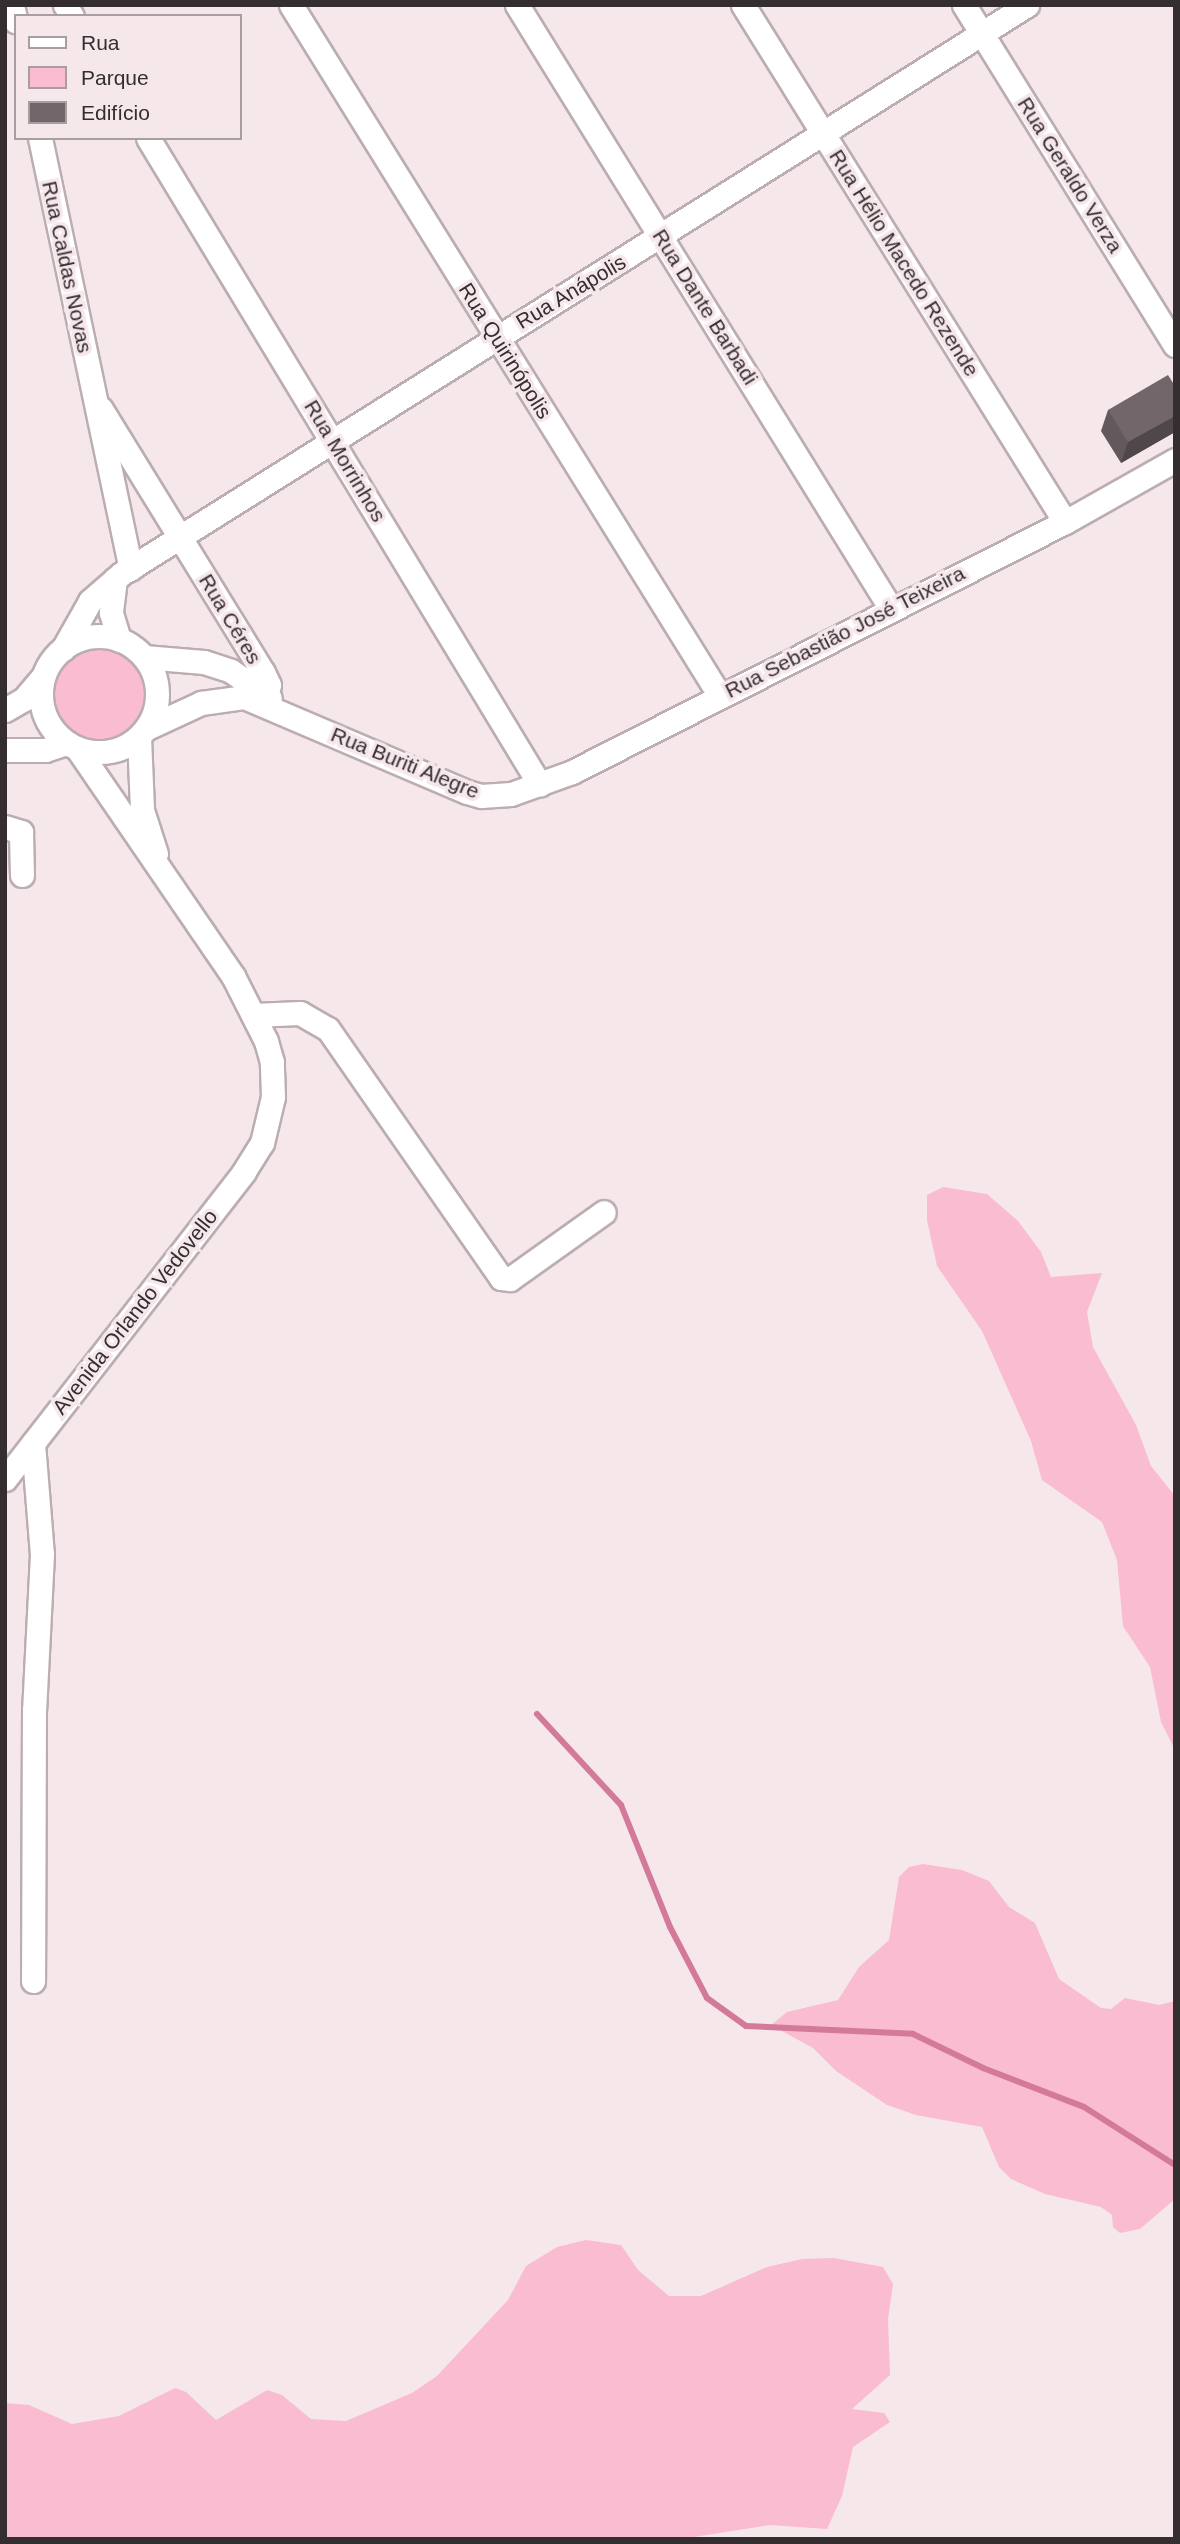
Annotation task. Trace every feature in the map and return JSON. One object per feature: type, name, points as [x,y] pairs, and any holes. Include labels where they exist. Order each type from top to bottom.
[{"type":"street","name":"Rua Quirinópolis","points":[[291,5],[720,696]]},
{"type":"street","name":"Rua Dante Barbadi","points":[[517,5],[891,609]]},
{"type":"street","name":"Rua Hélio Macedo Rezende","points":[[743,5],[1065,522]]},
{"type":"street","name":"Rua Geraldo Verza","points":[[964,5],[1175,345]]},
{"type":"street","name":"Rua Anápolis","points":[[63,649],[90,601],[123,573],[497,337],[825,136],[981,32],[1027,5]]},
{"type":"street","name":"Rua Caldas Novas","points":[[40,140],[93,396],[123,573]]},
{"type":"street","name":"Rua Morrinhos","points":[[149,140],[540,785]]},
{"type":"street","name":"Rua Caldas Novas","points":[[93,396],[180,537]]},
{"type":"street","name":"Rua Sebastião José Teixeira","points":[[511,794],[540,785],[720,696],[1065,522],[1175,460]]},
{"type":"street","name":"Rua Céres","points":[[180,537],[263,672],[266,700]]},
{"type":"street","points":[[119,640],[111,613],[123,573]]},
{"type":"street","points":[[5,710],[37,688],[63,649],[90,637],[119,640],[144,657],[157,684],[157,699],[143,732],[142,810],[162,870]]},
{"type":"street","name":"Rua Buriti Alegre","points":[[144,657],[204,662],[231,671],[266,700],[301,721],[467,792],[495,797],[511,794]]},
{"type":"street","points":[[45,674],[43,712],[72,745],[162,870],[253,1015],[300,1013],[328,1029],[501,1278],[510,1279],[604,1212]]},
{"type":"street","name":"Rua Buriti Alegre","points":[[143,732],[221,697],[266,700]]},
{"type":"street","points":[[5,750],[45,750],[72,745],[109,752],[143,732]]},
{"type":"street","points":[[5,827],[21,832],[22,875]]},
{"type":"street","name":"Avenida Orlando Vedovello","points":[[5,1479],[262,1143],[274,1081],[272,1062],[253,1015]]},
{"type":"street","points":[[33,1443],[42,1554],[34,1710],[33,1981]]},
{"type":"green space","points":[[100,646],[119,650],[135,660],[145,676],[149,695],[145,714],[135,730],[119,740],[100,744],[81,740],[65,730],[55,714],[51,695],[55,676],[65,660],[81,650]]},
{"type":"green space","points":[[943,1187],[987,1194],[1018,1221],[1041,1252],[1051,1277],[1102,1273],[1087,1312],[1093,1347],[1136,1425],[1151,1466],[1175,1496],[1175,1750],[1161,1722],[1150,1667],[1123,1626],[1117,1560],[1102,1522],[1042,1480],[1031,1441],[982,1331],[937,1266],[927,1220],[927,1195]]},
{"type":"green space","points":[[923,1864],[962,1870],[989,1881],[1009,1907],[1035,1923],[1059,1979],[1101,2008],[1111,2009],[1125,1998],[1159,2005],[1175,2001],[1175,2199],[1140,2229],[1120,2233],[1113,2227],[1112,2215],[1101,2207],[1045,2194],[1011,2179],[999,2167],[982,2127],[916,2115],[887,2105],[836,2071],[813,2048],[771,2025],[787,2012],[838,2000],[859,1967],[889,1940],[899,1877],[909,1867]]},
{"type":"green space","points":[[586,2240],[621,2245],[638,2270],[669,2296],[701,2296],[767,2267],[802,2259],[834,2258],[883,2267],[893,2284],[888,2319],[890,2375],[852,2409],[884,2413],[890,2422],[853,2447],[842,2496],[827,2529],[770,2525],[681,2539],[5,2539],[5,2403],[29,2405],[72,2424],[119,2416],[175,2388],[186,2392],[216,2420],[267,2390],[282,2395],[311,2419],[346,2421],[412,2393],[437,2376],[508,2300],[526,2266],[557,2247]]},
{"type":"building","points":[[1168,375],[1175,386],[1175,416],[1128,442],[1108,410]]},
{"type":"waterway","points":[[537,1714],[621,1805],[670,1927],[707,1998],[746,2026],[913,2034],[983,2068],[1084,2107],[1175,2165]]}]
